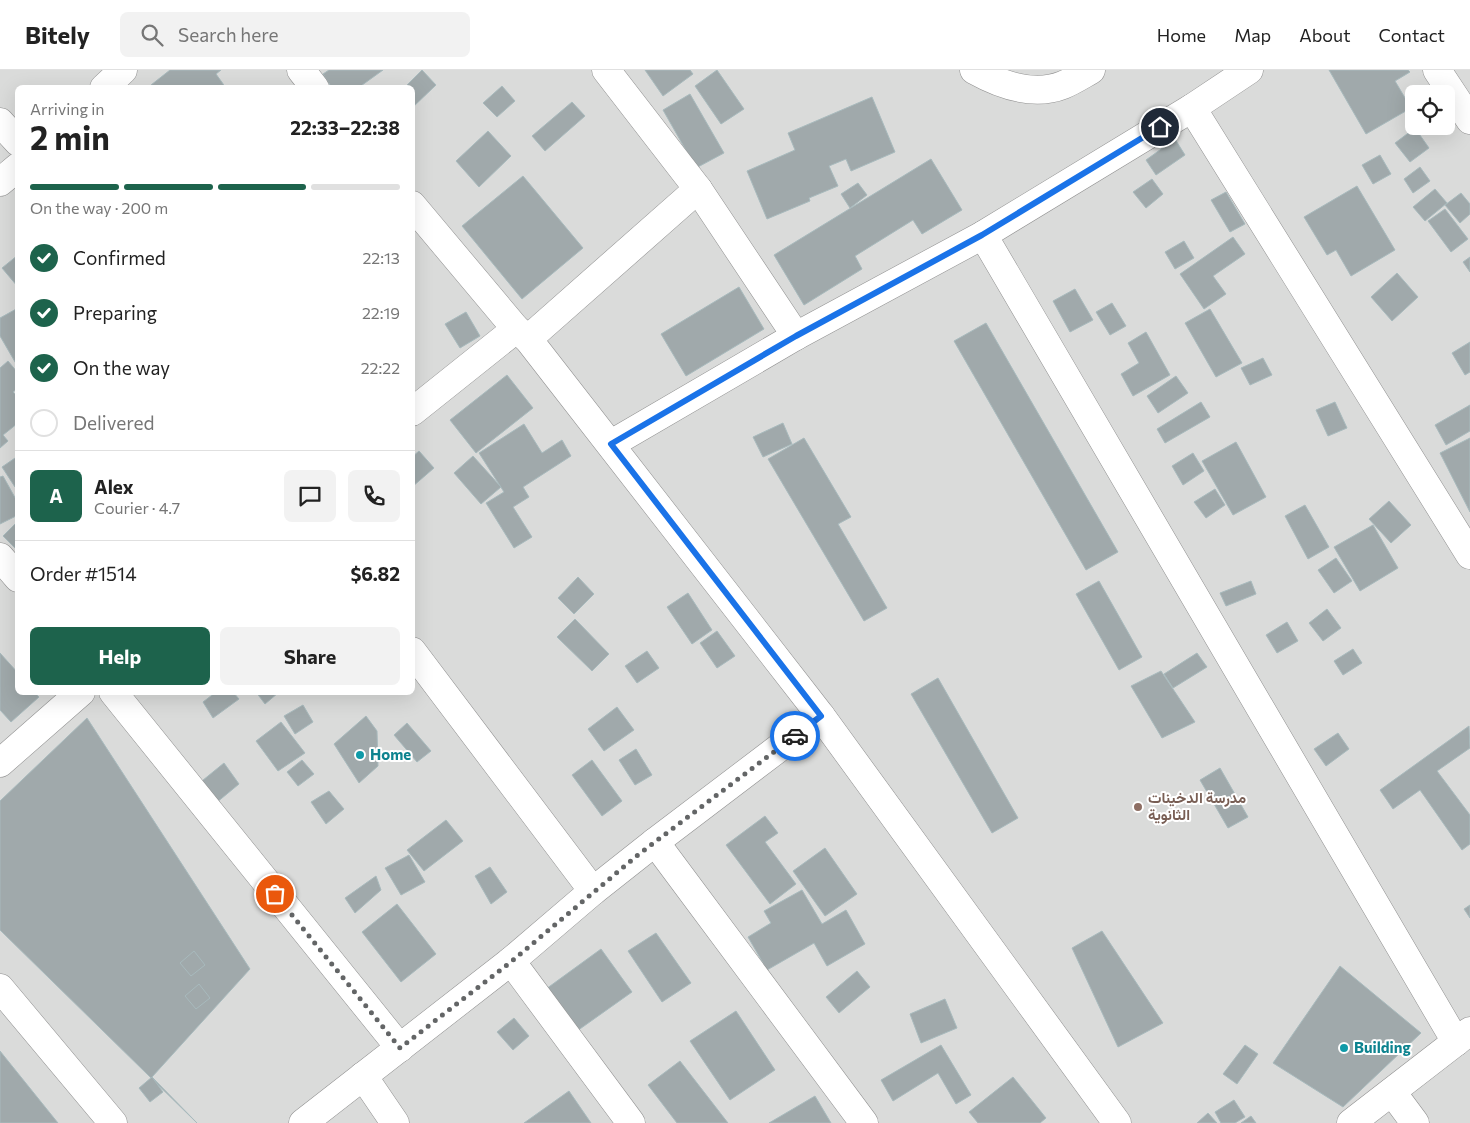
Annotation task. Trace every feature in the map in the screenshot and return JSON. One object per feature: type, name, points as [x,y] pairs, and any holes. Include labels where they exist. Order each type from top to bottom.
[{"type":"street","points":[[107,85],[123,70]]},
{"type":"street","points":[[300,70],[312,85]]},
{"type":"street","points":[[606,70],[698,189],[796,336]]},
{"type":"street","points":[[974,70],[1010,87],[1039,90],[1062,86],[1090,70]]},
{"type":"street","points":[[611,444],[796,336],[982,235],[1192,108],[1249,70]]},
{"type":"street","points":[[1437,70],[1470,120]]},
{"type":"street","points":[[1192,108],[1470,555]]},
{"type":"street","points":[[0,122],[15,139]]},
{"type":"street","points":[[0,182],[15,170]]},
{"type":"street","points":[[415,410],[522,334],[698,189]]},
{"type":"street","points":[[415,209],[522,334],[611,444],[821,716],[1117,1123]]},
{"type":"street","points":[[982,235],[1463,1036],[1351,1123]]},
{"type":"street","points":[[0,558],[15,575]]},
{"type":"street","points":[[415,656],[593,892]]},
{"type":"street","points":[[0,763],[78,695]]},
{"type":"street","points":[[115,695],[400,1048]]},
{"type":"street","points":[[303,1123],[512,961],[655,842],[821,716]]},
{"type":"street","points":[[655,842],[855,1120]]},
{"type":"street","points":[[512,961],[631,1123]]},
{"type":"street","points":[[0,988],[112,1123]]},
{"type":"street","points":[[363,1076],[394,1123]]},
{"type":"street","points":[[1392,1092],[1415,1123]]},
{"type":"shaded area","points":[[0,70],[1470,70],[1470,1123],[0,1123]]},
{"type":"building","points":[[170,70],[221,70],[216,74],[224,85],[151,85]]},
{"type":"building","points":[[329,70],[383,70],[362,85],[330,85],[323,74]]},
{"type":"building","points":[[422,70],[436,85],[415,105],[415,85],[407,85]]},
{"type":"building","points":[[645,70],[690,70],[693,74],[663,96]]},
{"type":"building","points":[[717,70],[744,109],[721,124],[695,86]]},
{"type":"building","points":[[1329,70],[1408,70],[1410,72],[1395,81],[1405,98],[1405,111],[1366,134]]},
{"type":"building","points":[[502,86],[515,101],[497,117],[483,103]]},
{"type":"building","points":[[690,94],[724,153],[696,168],[663,110]]},
{"type":"building","points":[[872,97],[895,152],[851,171],[846,159],[829,166],[838,186],[809,198],[810,201],[767,219],[747,171],[795,150],[788,133]]},
{"type":"building","points":[[572,102],[585,116],[545,151],[532,136]]},
{"type":"building","points":[[488,131],[511,156],[479,187],[456,161]]},
{"type":"building","points":[[1406,135],[1420,135],[1429,148],[1410,162],[1395,143]]},
{"type":"building","points":[[1175,139],[1185,155],[1156,175],[1146,160]]},
{"type":"building","points":[[1380,155],[1391,174],[1373,184],[1362,165]]},
{"type":"building","points":[[931,159],[962,210],[922,234],[913,220],[855,256],[862,269],[804,305],[774,255]]},
{"type":"building","points":[[1420,167],[1430,181],[1413,193],[1404,179]]},
{"type":"building","points":[[523,176],[583,248],[522,299],[462,226]]},
{"type":"building","points":[[1152,179],[1163,194],[1146,208],[1133,192]]},
{"type":"building","points":[[858,183],[867,195],[850,208],[841,194]]},
{"type":"building","points":[[1357,186],[1395,250],[1351,276],[1336,250],[1327,255],[1304,217]]},
{"type":"building","points":[[1435,189],[1447,203],[1425,221],[1413,207]]},
{"type":"building","points":[[1226,192],[1245,224],[1230,232],[1211,200]]},
{"type":"building","points":[[1461,193],[1470,204],[1470,214],[1460,223],[1445,205]]},
{"type":"building","points":[[1445,209],[1468,239],[1451,252],[1428,221]]},
{"type":"building","points":[[1233,237],[1245,254],[1213,276],[1226,294],[1204,309],[1180,274]]},
{"type":"building","points":[[1184,241],[1194,258],[1175,269],[1165,252]]},
{"type":"building","points":[[15,257],[15,283],[2,268]]},
{"type":"building","points":[[1470,257],[1470,272],[1463,262]]},
{"type":"building","points":[[1397,273],[1418,297],[1392,321],[1371,297]]},
{"type":"building","points":[[739,287],[764,329],[686,376],[661,334]]},
{"type":"building","points":[[1075,289],[1093,320],[1070,332],[1053,301]]},
{"type":"building","points":[[1112,303],[1126,326],[1110,335],[1096,312]]},
{"type":"building","points":[[1210,309],[1242,363],[1216,377],[1185,323]]},
{"type":"building","points":[[15,310],[15,362],[0,336],[0,318]]},
{"type":"building","points":[[466,312],[480,336],[460,348],[445,324]]},
{"type":"building","points":[[986,323],[1118,552],[1086,570],[954,341]]},
{"type":"building","points":[[1146,332],[1170,375],[1133,396],[1121,374],[1139,363],[1128,343]]},
{"type":"building","points":[[1470,342],[1470,372],[1465,375],[1452,353]]},
{"type":"building","points":[[1263,358],[1272,375],[1250,385],[1241,368]]},
{"type":"building","points":[[8,361],[15,369],[15,390],[13,392],[15,394],[15,425],[3,435],[8,441],[0,448],[0,368]]},
{"type":"building","points":[[507,375],[533,408],[476,453],[450,420]]},
{"type":"building","points":[[1176,376],[1188,393],[1158,413],[1147,396]]},
{"type":"building","points":[[1201,402],[1210,417],[1165,443],[1157,429]]},
{"type":"building","points":[[1335,402],[1347,428],[1328,436],[1316,410]]},
{"type":"building","points":[[1470,405],[1470,431],[1446,445],[1435,425]]},
{"type":"building","points":[[783,423],[792,444],[763,457],[753,437]]},
{"type":"building","points":[[524,424],[542,453],[562,440],[571,456],[523,487],[529,497],[513,507],[532,537],[514,548],[486,503],[504,492],[479,453]]},
{"type":"building","points":[[804,438],[851,517],[838,524],[887,608],[864,621],[768,459]]},
{"type":"building","points":[[1470,438],[1470,512],[1440,453]]},
{"type":"building","points":[[1236,442],[1266,497],[1233,515],[1202,461]]},
{"type":"building","points":[[419,451],[434,468],[415,484],[415,454]]},
{"type":"building","points":[[1193,453],[1204,471],[1183,485],[1172,466]]},
{"type":"building","points":[[473,456],[501,487],[481,504],[454,473]]},
{"type":"building","points":[[15,458],[15,487],[2,467]]},
{"type":"building","points":[[3,476],[15,498],[15,516],[0,524],[0,477]]},
{"type":"building","points":[[1215,489],[1225,505],[1206,518],[1194,502]]},
{"type":"building","points":[[1389,501],[1411,525],[1391,543],[1369,519]]},
{"type":"building","points":[[1305,505],[1329,547],[1308,559],[1285,516]]},
{"type":"building","points":[[15,524],[15,548],[3,536]]},
{"type":"building","points":[[1373,525],[1398,568],[1360,591],[1334,547]]},
{"type":"building","points":[[1336,558],[1352,581],[1334,593],[1318,570]]},
{"type":"building","points":[[578,577],[594,594],[574,614],[558,598]]},
{"type":"building","points":[[1099,581],[1142,657],[1119,670],[1076,594]]},
{"type":"building","points":[[1251,581],[1256,594],[1226,606],[1220,593]]},
{"type":"building","points":[[688,593],[712,630],[692,644],[667,607]]},
{"type":"building","points":[[1327,609],[1341,628],[1323,641],[1309,623]]},
{"type":"building","points":[[575,619],[609,654],[592,671],[557,637]]},
{"type":"building","points":[[1287,622],[1298,641],[1277,653],[1266,635]]},
{"type":"building","points":[[717,631],[735,656],[717,668],[700,643]]},
{"type":"building","points":[[1353,649],[1362,663],[1343,675],[1334,661]]},
{"type":"building","points":[[647,651],[659,668],[637,683],[625,666]]},
{"type":"building","points":[[0,653],[15,670],[15,695],[37,695],[39,697],[11,722],[0,710]]},
{"type":"building","points":[[1197,653],[1207,667],[1173,688],[1164,674]]},
{"type":"building","points":[[1161,671],[1195,722],[1162,738],[1131,686]]},
{"type":"building","points":[[938,678],[1018,818],[992,833],[911,694]]},
{"type":"building","points":[[212,695],[236,695],[239,699],[213,718],[203,702]]},
{"type":"building","points":[[258,695],[276,695],[265,704]]},
{"type":"building","points":[[303,705],[313,722],[295,734],[284,716]]},
{"type":"building","points":[[617,707],[634,730],[604,751],[588,729]]},
{"type":"building","name":"Home","points":[[366,716],[377,731],[378,766],[359,783],[334,744]]},
{"type":"building","points":[[87,718],[250,969],[152,1077],[197,1123],[0,930],[0,801]]},
{"type":"building","points":[[281,722],[305,753],[278,771],[256,741]]},
{"type":"building","points":[[407,723],[431,751],[417,762],[394,735]]},
{"type":"building","points":[[1469,726],[1470,748],[1437,771],[1470,815],[1470,844],[1462,850],[1420,790],[1393,809],[1380,790]]},
{"type":"building","points":[[1338,733],[1349,749],[1326,766],[1314,749]]},
{"type":"building","points":[[636,749],[652,775],[635,785],[619,760]]},
{"type":"building","points":[[302,760],[314,774],[298,786],[287,772]]},
{"type":"building","points":[[592,760],[622,801],[602,816],[572,775]]},
{"type":"building","points":[[224,763],[239,784],[216,803],[197,785]]},
{"type":"building","points":[[1220,768],[1248,817],[1228,828],[1200,780]]},
{"type":"building","points":[[329,791],[344,809],[326,824],[311,802]]},
{"type":"building","points":[[765,816],[778,833],[765,842],[796,884],[770,904],[726,845]]},
{"type":"building","points":[[446,820],[463,841],[424,871],[407,850]]},
{"type":"building","points":[[825,848],[857,894],[825,916],[793,871]]},
{"type":"building","points":[[409,855],[425,882],[401,895],[385,868]]},
{"type":"building","points":[[490,867],[507,892],[491,904],[475,876]]},
{"type":"building","points":[[376,876],[381,890],[355,913],[345,898]]},
{"type":"building","points":[[802,890],[822,924],[846,910],[865,944],[827,966],[814,943],[767,970],[748,937],[771,923],[764,911]]},
{"type":"building","points":[[397,904],[436,954],[401,982],[362,932]]},
{"type":"building","points":[[1470,905],[1470,918],[1464,909]]},
{"type":"building","points":[[1102,931],[1163,1023],[1118,1047],[1072,948]]},
{"type":"building","points":[[656,933],[691,983],[662,1002],[628,951]]},
{"type":"building","points":[[601,949],[632,992],[577,1031],[546,989]]},
{"type":"building","points":[[194,951],[205,965],[191,976],[180,963]]},
{"type":"building","name":"Building","points":[[1340,966],[1421,1033],[1343,1107],[1273,1063]]},
{"type":"building","points":[[857,971],[870,987],[839,1013],[826,997]]},
{"type":"building","points":[[199,984],[210,998],[196,1009],[185,996]]},
{"type":"building","points":[[945,999],[957,1028],[921,1043],[910,1014]]},
{"type":"building","points":[[736,1011],[775,1070],[730,1100],[690,1041]]},
{"type":"building","points":[[514,1018],[529,1036],[513,1050],[497,1032]]},
{"type":"building","points":[[941,1045],[971,1095],[956,1104],[938,1073],[893,1101],[881,1080]]},
{"type":"building","points":[[1245,1045],[1258,1054],[1237,1084],[1223,1074]]},
{"type":"building","points":[[0,1051],[58,1123],[0,1123]]},
{"type":"building","points":[[680,1061],[728,1123],[677,1123],[648,1085]]},
{"type":"building","points":[[152,1077],[163,1092],[150,1102],[139,1088]]},
{"type":"building","points":[[1013,1077],[1046,1118],[1040,1123],[978,1123],[969,1112]]},
{"type":"building","points":[[569,1091],[591,1123],[524,1123]]},
{"type":"building","points":[[815,1096],[831,1123],[769,1123]]},
{"type":"building","points":[[1234,1100],[1245,1117],[1235,1123],[1221,1123],[1215,1112]]},
{"type":"building","points":[[1208,1113],[1217,1123],[1197,1123]]},
{"type":"building","points":[[1251,1116],[1256,1123],[1241,1123]]},
{"type":"way so far","points":[[275,894],[400,1048],[512,961],[639,854],[795,736]]},
{"type":"place","name":"Home","points":[[360,755]]},
{"type":"place","name":"مدرسة الدخينات الثانوية","points":[[1138,807]]},
{"type":"place","name":"Building","points":[[1344,1048]]},
{"type":"route","points":[[795,736],[821,716],[611,444],[796,336],[982,235],[1160,127]]}]
